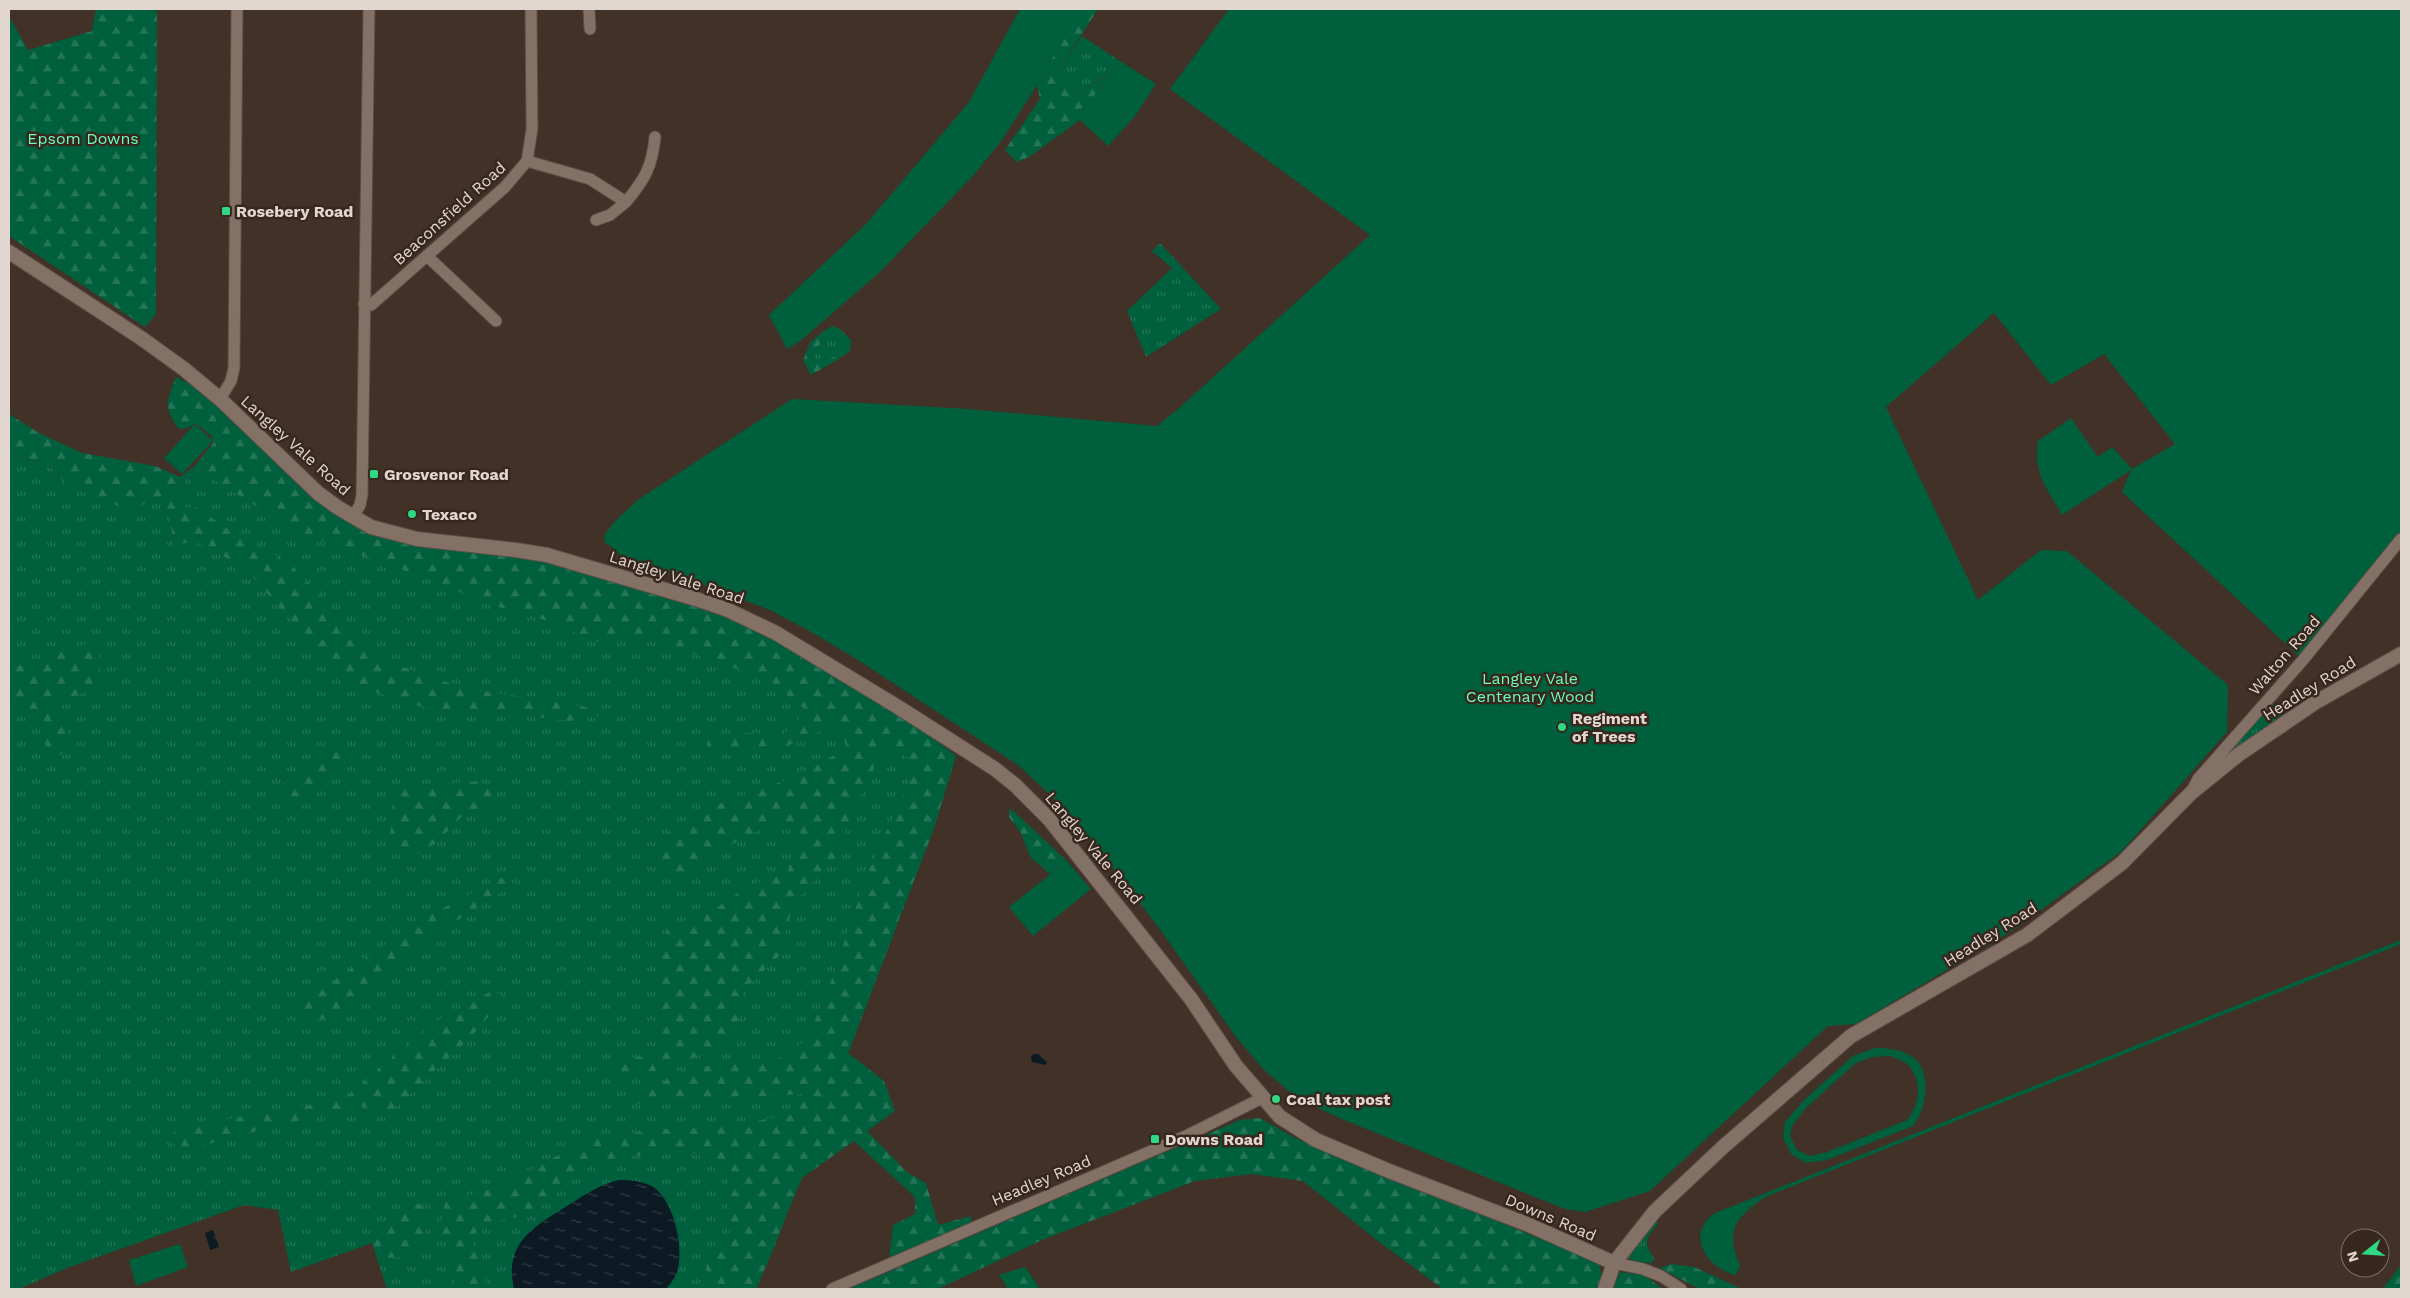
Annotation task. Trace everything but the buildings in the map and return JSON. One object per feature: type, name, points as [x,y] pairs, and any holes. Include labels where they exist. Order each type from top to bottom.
[{"type":"street","points":[[220,399],[231,381],[234,368],[237,9]]},
{"type":"street","points":[[353,517],[360,506],[362,495],[369,9]]},
{"type":"street","name":"Beaconsfield Road","points":[[364,304],[371,305],[427,256],[505,187],[527,161],[532,128],[531,9]]},
{"type":"street","points":[[589,9],[590,29]]},
{"type":"street","points":[[596,220],[610,215],[626,202],[637,189],[652,164],[655,137]]},
{"type":"street","points":[[527,161],[590,179],[626,202]]},
{"type":"street","name":"Langley Vale Road","points":[[9,252],[141,338],[184,369],[220,399],[318,493],[353,517],[384,532],[417,539],[507,548],[547,555],[728,610],[776,634],[898,707],[995,769],[1015,785],[1050,819],[1191,999],[1236,1066],[1262,1098]]},
{"type":"street","points":[[427,256],[496,321]]},
{"type":"street","name":"Walton Road","points":[[2192,793],[2198,779],[2303,660],[2401,539]]},
{"type":"street","name":"Headley Road","points":[[1605,1289],[1614,1263],[1655,1211],[1722,1147],[1851,1036],[2027,935],[2122,863],[2192,793],[2281,726],[2366,672],[2401,654]]},
{"type":"street","name":"Downs Road","points":[[1262,1098],[1280,1117],[1316,1140],[1529,1225],[1614,1263]]},
{"type":"street","name":"Headley Road","points":[[832,1289],[1186,1136],[1262,1098]]},
{"type":"street","points":[[1614,1263],[1644,1269],[1681,1289]]},
{"type":"green space","name":"Epsom Downs","points":[[96,9],[157,9],[156,314],[145,327],[9,236],[9,16],[28,50],[92,31]]},
{"type":"green space","points":[[1020,9],[1079,9],[1037,85],[1002,140],[973,176],[879,273],[799,342],[787,349],[769,315],[867,223],[969,102]]},
{"type":"green space","points":[[1079,9],[1098,9],[1055,76],[1078,95],[1100,80],[1104,86],[1079,111],[1080,120],[1029,157],[1017,162],[1005,150],[1040,99],[1037,85]]},
{"type":"green space","name":"Langley Vale Centenary Wood","points":[[1229,9],[2401,9],[2401,537],[2303,660],[2122,492],[2131,470],[2062,515],[2039,472],[2038,441],[2071,418],[2098,457],[2112,447],[2132,469],[2175,444],[2104,354],[2051,385],[1994,313],[1886,407],[1978,600],[2041,550],[2067,551],[2228,685],[2227,732],[2122,851],[2015,929],[1856,1024],[1828,1026],[1650,1191],[1585,1212],[1565,1209],[1344,1120],[1298,1099],[1263,1069],[1236,1037],[1156,924],[1105,858],[1062,806],[1018,765],[815,634],[770,610],[689,579],[626,560],[605,543],[604,536],[614,522],[639,499],[792,399],[969,409],[1157,426],[1178,409],[1370,235],[1170,89]]},
{"type":"green space","points":[[1082,36],[1123,63],[1078,95],[1055,76]]},
{"type":"green space","points":[[1123,63],[1156,84],[1135,116],[1108,146],[1080,120],[1079,111],[1104,86],[1100,80]]},
{"type":"green space","points":[[1160,243],[1221,309],[1146,357],[1127,311],[1172,268],[1152,251]]},
{"type":"green space","points":[[832,326],[840,329],[851,340],[850,351],[837,360],[835,356],[819,366],[812,353],[824,340],[821,333]]},
{"type":"green space","points":[[821,333],[824,340],[812,353],[819,365],[835,356],[837,360],[811,375],[803,360],[810,343]]},
{"type":"green space","points":[[176,377],[196,387],[225,412],[320,504],[370,535],[415,546],[503,553],[585,570],[668,595],[756,627],[815,661],[920,729],[956,756],[933,831],[847,1052],[884,1081],[895,1111],[867,1131],[908,1173],[926,1183],[938,1225],[971,1216],[972,1225],[889,1259],[893,1225],[915,1214],[915,1197],[854,1141],[802,1178],[756,1289],[679,1289],[706,1280],[707,1252],[730,1232],[727,1167],[681,1148],[594,1163],[559,1186],[531,1214],[479,1225],[473,1244],[489,1289],[454,1289],[453,1259],[440,1227],[445,1202],[498,1187],[589,1139],[666,1129],[725,1126],[797,1114],[802,1094],[631,1104],[672,1076],[725,1061],[769,1064],[807,1040],[831,981],[869,869],[918,763],[887,746],[874,766],[871,785],[855,801],[837,856],[794,903],[779,956],[744,990],[734,1035],[700,1055],[660,1070],[603,1077],[603,1060],[648,1056],[656,1048],[666,931],[697,921],[749,886],[788,871],[797,834],[785,823],[753,833],[677,874],[650,860],[672,827],[713,806],[805,773],[847,747],[836,724],[783,748],[731,755],[706,748],[709,736],[737,733],[784,734],[807,711],[768,680],[649,638],[596,641],[534,616],[487,604],[439,583],[297,532],[195,468],[178,490],[184,507],[197,508],[240,537],[288,562],[385,661],[464,688],[619,712],[570,721],[504,713],[425,708],[357,686],[309,641],[244,567],[194,541],[173,546],[171,523],[164,501],[150,500],[132,512],[68,485],[48,465],[20,457],[9,444],[9,414],[39,433],[82,453],[155,466],[180,477],[194,467],[214,442],[211,435],[195,423],[188,428],[179,429],[174,422],[168,404]]},
{"type":"green space","points":[[195,424],[213,441],[182,474],[164,458]]},
{"type":"green space","points":[[211,435],[273,460],[320,504],[370,535],[415,546],[503,553],[920,729],[956,756],[933,831],[774,1248],[756,1289],[387,1289],[372,1243],[291,1272],[278,1210],[244,1205],[67,1268],[19,1289],[9,1289],[9,444],[20,457],[48,465],[68,485],[164,501],[171,523],[173,546],[184,507],[178,490],[214,443]]},
{"type":"green space","points":[[90,643],[98,649],[102,685],[56,704],[72,743],[68,754],[49,755],[32,710],[12,712],[9,702],[9,668]]},
{"type":"green space","points":[[2272,703],[2283,715],[2214,769]]},
{"type":"green space","points":[[324,749],[342,754],[315,783],[288,804],[274,792]]},
{"type":"green space","points":[[478,781],[496,794],[494,809],[466,812],[436,843],[410,858],[389,846],[395,789]]},
{"type":"green space","points":[[1010,808],[1067,861],[1050,874],[1031,858],[1021,833],[1009,817]]},
{"type":"green space","points":[[1067,861],[1091,889],[1033,936],[1009,907]]},
{"type":"green space","points":[[505,876],[514,884],[439,932],[365,996],[333,1017],[307,1021],[301,1004],[422,919]]},
{"type":"green space","points":[[2401,940],[2401,944],[1765,1197],[1747,1211],[1736,1225],[1733,1233],[1735,1253],[1740,1265],[1736,1275],[1716,1266],[1703,1249],[1701,1230],[1706,1221],[1715,1213]]},
{"type":"green space","points":[[492,991],[505,997],[470,1038],[386,1116],[362,1106],[186,1150],[171,1143],[175,1128],[344,1099],[434,1022]]},
{"type":"green space","points":[[1875,1048],[1886,1048],[1901,1051],[1916,1060],[1921,1066],[1926,1083],[1924,1102],[1918,1119],[1913,1126],[1827,1160],[1806,1163],[1791,1154],[1783,1138],[1785,1122],[1803,1101],[1853,1056]],"holes":[[[1890,1056],[1908,1065],[1913,1071],[1918,1085],[1915,1107],[1907,1120],[1827,1152],[1810,1156],[1797,1150],[1790,1136],[1792,1126],[1806,1108],[1856,1063],[1872,1057]]]},
{"type":"green space","points":[[1260,1118],[1295,1138],[1599,1263],[1602,1279],[1599,1289],[1443,1289],[1374,1238],[1303,1181],[1252,1174],[1195,1181],[1042,1240],[938,1289],[849,1289],[1240,1120]]},
{"type":"green space","points":[[405,1204],[422,1204],[426,1237],[414,1258],[393,1257],[378,1260],[372,1243]]},
{"type":"green space","points":[[1656,1220],[1658,1224],[1649,1235],[1647,1241],[1654,1260],[1651,1263],[1635,1262],[1629,1258],[1630,1250]]},
{"type":"green space","points":[[180,1244],[188,1267],[136,1286],[129,1260]]},
{"type":"green space","points":[[1672,1264],[1694,1267],[1742,1289],[1699,1289],[1660,1268]]},
{"type":"green space","points":[[2401,1265],[2401,1289],[2383,1289]]},
{"type":"green space","points":[[1025,1267],[1040,1289],[1008,1289],[999,1275]]},
{"type":"green space","points":[[1620,1272],[1644,1275],[1663,1289],[1613,1289]]},
{"type":"water","points":[[1033,1054],[1038,1054],[1047,1062],[1046,1065],[1032,1062]]},
{"type":"water","points":[[619,1180],[628,1180],[652,1186],[663,1196],[673,1215],[678,1238],[679,1259],[676,1275],[666,1289],[514,1289],[513,1259],[525,1237],[545,1220],[582,1197],[600,1187]]},
{"type":"water","points":[[213,1230],[219,1247],[210,1250],[205,1233]]},
{"type":"place","name":"Rosebery Road","points":[[226,211]]},
{"type":"place","name":"Grosvenor Road","points":[[374,474]]},
{"type":"place","name":"Texaco","points":[[412,514]]},
{"type":"place","name":"Regiment of Trees","points":[[1562,727]]},
{"type":"place","name":"Coal tax post","points":[[1276,1099]]},
{"type":"place","name":"Downs Road","points":[[1155,1139]]}]
